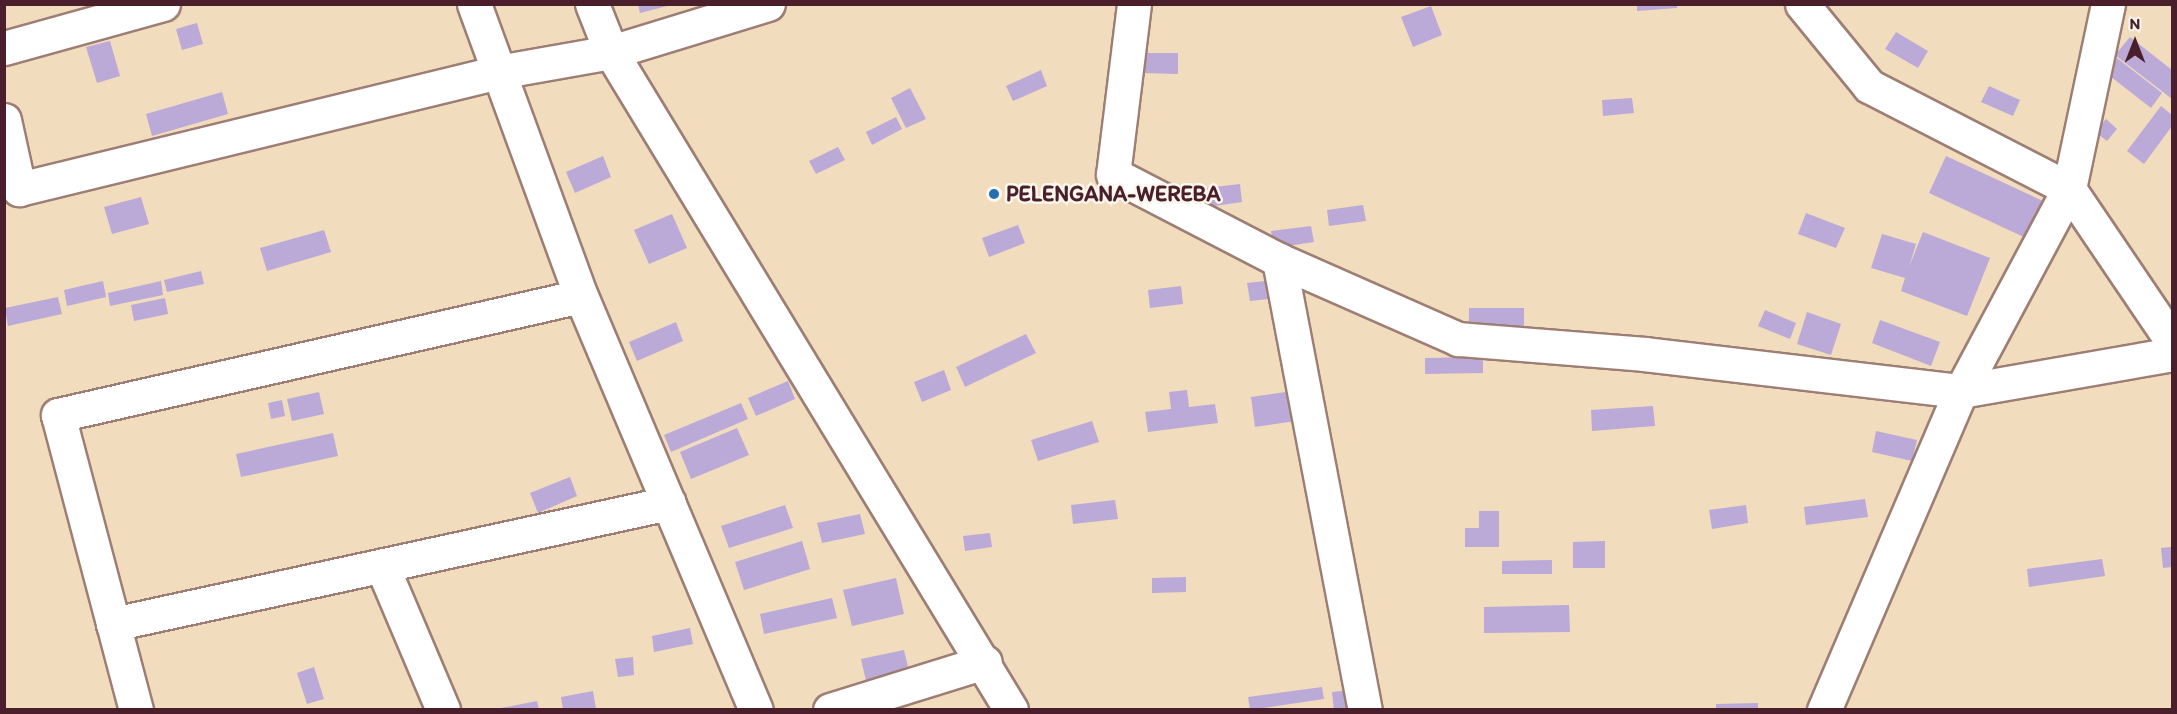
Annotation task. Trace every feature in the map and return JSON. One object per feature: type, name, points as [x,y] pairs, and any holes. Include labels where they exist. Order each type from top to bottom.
[{"type":"street","points":[[4,48],[163,4]]},
{"type":"street","points":[[474,4],[581,296],[756,710]]},
{"type":"street","points":[[592,4],[611,52],[985,662],[1011,710]]},
{"type":"street","points":[[5,122],[19,189],[498,72],[611,52],[768,4]]},
{"type":"street","points":[[1134,4],[1113,174],[1279,260],[1458,339],[1644,354],[1961,391],[2172,354]]},
{"type":"street","points":[[1802,4],[1869,86],[2069,189],[2172,341]]},
{"type":"street","points":[[1824,710],[1961,391],[2069,189],[2108,4]]},
{"type":"street","points":[[1279,260],[1365,710]]},
{"type":"street","points":[[136,710],[57,415],[581,296]]},
{"type":"street","points":[[113,624],[669,503]]},
{"type":"street","points":[[382,566],[443,710]]},
{"type":"street","points":[[830,710],[985,662]]},
{"type":"building","points":[[638,4],[671,4],[671,5],[640,13]]},
{"type":"building","points":[[1637,4],[1677,4],[1677,8],[1637,11]]},
{"type":"building","points":[[1431,6],[1442,35],[1413,47],[1401,17]]},
{"type":"building","points":[[197,23],[203,44],[182,50],[176,29]]},
{"type":"building","points":[[1896,32],[1928,51],[1918,68],[1885,49]]},
{"type":"building","points":[[2130,37],[2172,70],[2172,99],[2115,55]]},
{"type":"building","points":[[110,41],[120,76],[97,83],[86,47]]},
{"type":"building","points":[[1141,53],[1178,53],[1178,74],[1140,73]]},
{"type":"building","points":[[2117,58],[2162,93],[2151,108],[2106,73]]},
{"type":"building","points":[[1041,70],[1047,86],[1013,101],[1006,86]]},
{"type":"building","points":[[1989,86],[2020,100],[2013,116],[1981,102]]},
{"type":"building","points":[[910,88],[926,119],[906,128],[891,98]]},
{"type":"building","points":[[222,92],[228,114],[152,136],[146,114]]},
{"type":"building","points":[[1632,98],[1634,113],[1603,116],[1602,100]]},
{"type":"building","points":[[2161,106],[2172,115],[2172,126],[2144,164],[2127,151]]},
{"type":"building","points":[[896,117],[902,129],[872,145],[866,132]]},
{"type":"building","points":[[2106,119],[2117,129],[2107,141],[2095,132]]},
{"type":"building","points":[[838,147],[845,160],[816,174],[809,161]]},
{"type":"building","points":[[603,156],[611,177],[575,193],[566,172]]},
{"type":"building","points":[[1946,156],[2043,201],[2026,238],[1929,193]]},
{"type":"building","points":[[1240,184],[1242,202],[1208,207],[1206,188]]},
{"type":"building","points":[[141,197],[149,224],[112,234],[104,207]]},
{"type":"building","points":[[1363,205],[1366,221],[1329,226],[1327,210]]},
{"type":"building","points":[[1806,213],[1845,228],[1836,248],[1798,234]]},
{"type":"building","points":[[672,214],[687,248],[649,264],[634,230]]},
{"type":"building","points":[[1018,225],[1025,243],[989,257],[982,238]]},
{"type":"building","points":[[1311,226],[1314,242],[1274,248],[1271,231]]},
{"type":"building","points":[[324,230],[331,252],[267,271],[260,248]]},
{"type":"building","points":[[1923,232],[1990,258],[1967,316],[1901,291],[1905,278],[1871,268],[1882,234],[1916,244],[1909,267]]},
{"type":"building","points":[[201,271],[204,284],[167,292],[164,280]]},
{"type":"building","points":[[103,281],[106,297],[67,306],[64,290]]},
{"type":"building","points":[[161,281],[163,295],[110,306],[108,293]]},
{"type":"building","points":[[1265,281],[1268,299],[1250,301],[1247,283]]},
{"type":"building","points":[[1181,286],[1183,304],[1150,308],[1148,290]]},
{"type":"building","points":[[58,297],[62,314],[8,326],[5,308]]},
{"type":"building","points":[[165,298],[168,314],[134,321],[131,305]]},
{"type":"building","points":[[1469,308],[1524,308],[1524,326],[1469,327]]},
{"type":"building","points":[[1765,310],[1796,323],[1790,339],[1758,326]]},
{"type":"building","points":[[1807,312],[1841,324],[1831,355],[1797,344]]},
{"type":"building","points":[[1880,320],[1940,342],[1931,366],[1872,343]]},
{"type":"building","points":[[676,322],[683,341],[637,361],[629,342]]},
{"type":"building","points":[[1026,334],[1036,353],[965,387],[956,367]]},
{"type":"building","points":[[1483,357],[1483,373],[1425,374],[1425,358]]},
{"type":"building","points":[[944,370],[951,390],[922,402],[914,382]]},
{"type":"building","points":[[788,381],[795,399],[756,416],[748,398]]},
{"type":"building","points":[[1187,390],[1189,407],[1215,404],[1218,423],[1148,432],[1145,412],[1171,409],[1169,392]]},
{"type":"building","points":[[1293,391],[1296,421],[1255,427],[1251,397]]},
{"type":"building","points":[[319,392],[324,414],[292,421],[287,399]]},
{"type":"building","points":[[282,400],[285,416],[271,419],[268,403]]},
{"type":"building","points":[[741,403],[748,419],[671,452],[664,435]]},
{"type":"building","points":[[1653,406],[1655,426],[1592,431],[1591,410]]},
{"type":"building","points":[[1092,421],[1099,442],[1038,461],[1031,440]]},
{"type":"building","points":[[737,428],[749,455],[691,479],[680,452]]},
{"type":"building","points":[[1876,431],[1917,440],[1912,461],[1872,452]]},
{"type":"building","points":[[333,433],[338,456],[241,477],[236,454]]},
{"type":"building","points":[[570,477],[577,496],[538,513],[530,493]]},
{"type":"building","points":[[1865,499],[1868,517],[1806,525],[1804,507]]},
{"type":"building","points":[[1115,500],[1118,519],[1073,524],[1071,505]]},
{"type":"building","points":[[785,505],[793,528],[729,548],[721,526]]},
{"type":"building","points":[[1746,505],[1748,523],[1712,529],[1709,510]]},
{"type":"building","points":[[1479,511],[1499,511],[1499,547],[1465,547],[1465,528],[1479,528]]},
{"type":"building","points":[[860,514],[865,534],[822,543],[817,523]]},
{"type":"building","points":[[990,533],[992,547],[965,551],[963,536]]},
{"type":"building","points":[[802,541],[810,569],[744,590],[735,562]]},
{"type":"building","points":[[1605,541],[1605,568],[1573,568],[1573,542]]},
{"type":"building","points":[[2172,547],[2172,567],[2163,568],[2161,548]]},
{"type":"building","points":[[2102,559],[2105,576],[2029,587],[2027,569]]},
{"type":"building","points":[[1552,560],[1552,574],[1502,574],[1502,561]]},
{"type":"building","points":[[1186,577],[1186,592],[1152,593],[1152,578]]},
{"type":"building","points":[[896,578],[904,614],[852,626],[843,590]]},
{"type":"building","points":[[832,598],[837,618],[764,634],[760,614]]},
{"type":"building","points":[[1569,605],[1570,632],[1484,633],[1484,607]]},
{"type":"building","points":[[690,628],[693,644],[654,652],[652,636]]},
{"type":"building","points":[[904,650],[909,671],[866,681],[861,659]]},
{"type":"building","points":[[633,657],[634,675],[618,677],[615,659]]},
{"type":"building","points":[[314,667],[324,699],[307,704],[297,673]]},
{"type":"building","points":[[1322,687],[1324,699],[1250,710],[1248,697]]},
{"type":"building","points":[[1353,690],[1356,710],[1334,710],[1332,692]]},
{"type":"building","points":[[593,691],[596,709],[563,710],[561,697]]},
{"type":"building","points":[[537,701],[539,710],[501,710],[501,708]]},
{"type":"building","points":[[1758,703],[1758,710],[1716,710],[1716,704]]},
{"type":"place","name":"PELENGANA-WEREBA","points":[[994,194]]}]
